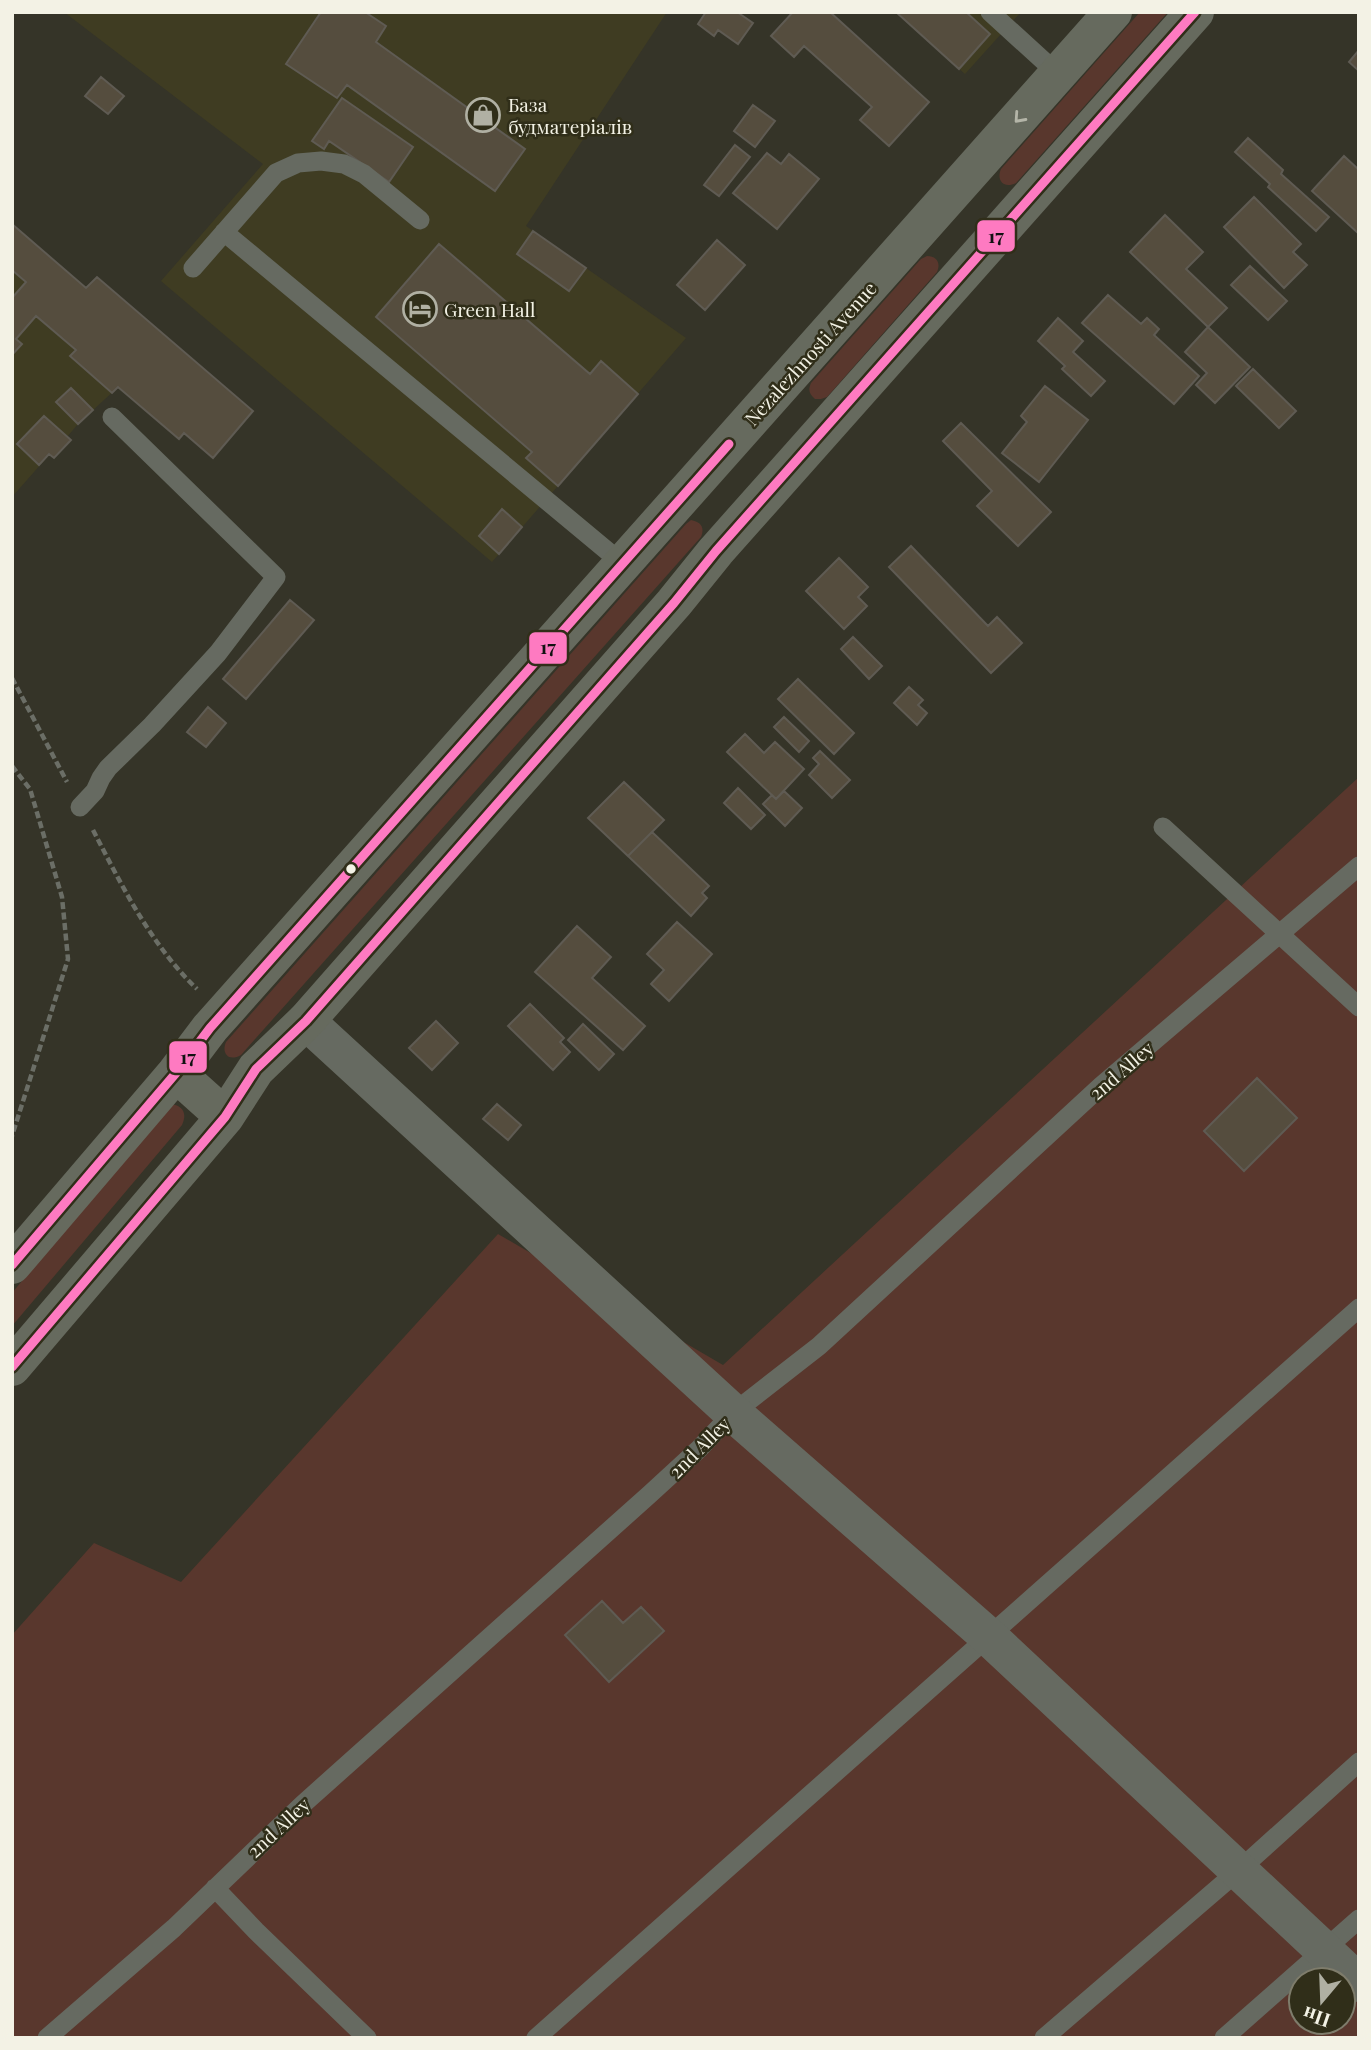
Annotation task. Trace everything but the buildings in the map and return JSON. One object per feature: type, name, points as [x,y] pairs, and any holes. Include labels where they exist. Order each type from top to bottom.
[{"type":"main road","points":[[12,1367],[225,1117],[256,1069],[306,1021],[674,603],[716,551],[1195,12]]},
{"type":"main road","name":"Nezalezhnosti Avenue","points":[[12,1265],[176,1073],[223,1013],[946,201],[1058,74],[1104,15]]},
{"type":"main road","points":[[946,201],[992,241]]},
{"type":"main road","points":[[733,440],[779,480]]},
{"type":"main road","points":[[176,1073],[225,1117]]},
{"type":"street","points":[[306,1021],[733,1413],[989,1637],[1359,1983]]},
{"type":"lane","points":[[990,12],[1058,74]]},
{"type":"lane","points":[[193,268],[276,173],[298,163],[321,161],[344,164],[364,174],[420,220]]},
{"type":"lane","points":[[224,232],[623,564]]},
{"type":"lane","points":[[80,807],[95,792],[100,778],[108,768],[218,653],[276,577],[112,418]]},
{"type":"lane","points":[[1163,827],[1359,1007]]},
{"type":"lane","name":"2nd Alley","points":[[47,2038],[174,1928],[311,1796],[660,1485],[733,1413],[819,1346],[1101,1086],[1359,866]]},
{"type":"lane","points":[[536,2038],[1359,1308]]},
{"type":"lane","points":[[1044,2038],[1238,1871],[1359,1762]]},
{"type":"lane","points":[[215,1888],[367,2038]]},
{"type":"lane","points":[[1224,2038],[1359,1919]]},
{"type":"path","points":[[12,678],[143,921],[167,955],[223,1013]]},
{"type":"path","points":[[12,766],[30,789],[62,897],[68,959],[12,1136]]},
{"type":"shaded area","name":"Green Hall","points":[[64,12],[667,12],[526,226],[686,338],[492,562],[161,281],[263,164]]},
{"type":"shaded area","points":[[896,12],[1021,12],[965,74]]},
{"type":"shaded area","points":[[1140,12],[1168,12],[1016,183],[1002,183],[1001,169]]},
{"type":"shaded area","points":[[12,224],[86,288],[97,277],[253,411],[213,458],[185,433],[179,439],[118,387],[78,424],[67,437],[71,440],[54,458],[49,455],[12,497]]},
{"type":"shaded area","points":[[927,256],[937,261],[937,272],[827,397],[815,399],[810,392],[811,383],[921,259]]},
{"type":"shaded area","points":[[691,520],[701,526],[701,537],[241,1055],[233,1058],[227,1056],[226,1042]]},
{"type":"shaded area","points":[[1359,777],[1359,2038],[12,2038],[12,1635],[94,1543],[181,1582],[498,1234],[723,1365]]},
{"type":"shaded area","points":[[171,1104],[183,1111],[182,1125],[12,1326],[12,1293],[164,1109]]},
{"type":"transit line","name":"17","points":[[12,1367],[225,1117],[256,1069],[306,1021],[674,603],[716,551],[1195,12]]},
{"type":"transit line","name":"17","points":[[12,1265],[176,1073],[210,1028],[729,444]]},
{"type":"place","name":"База будматеріалів","points":[[483,115]]},
{"type":"place","name":"Green Hall","points":[[420,309]]}]
